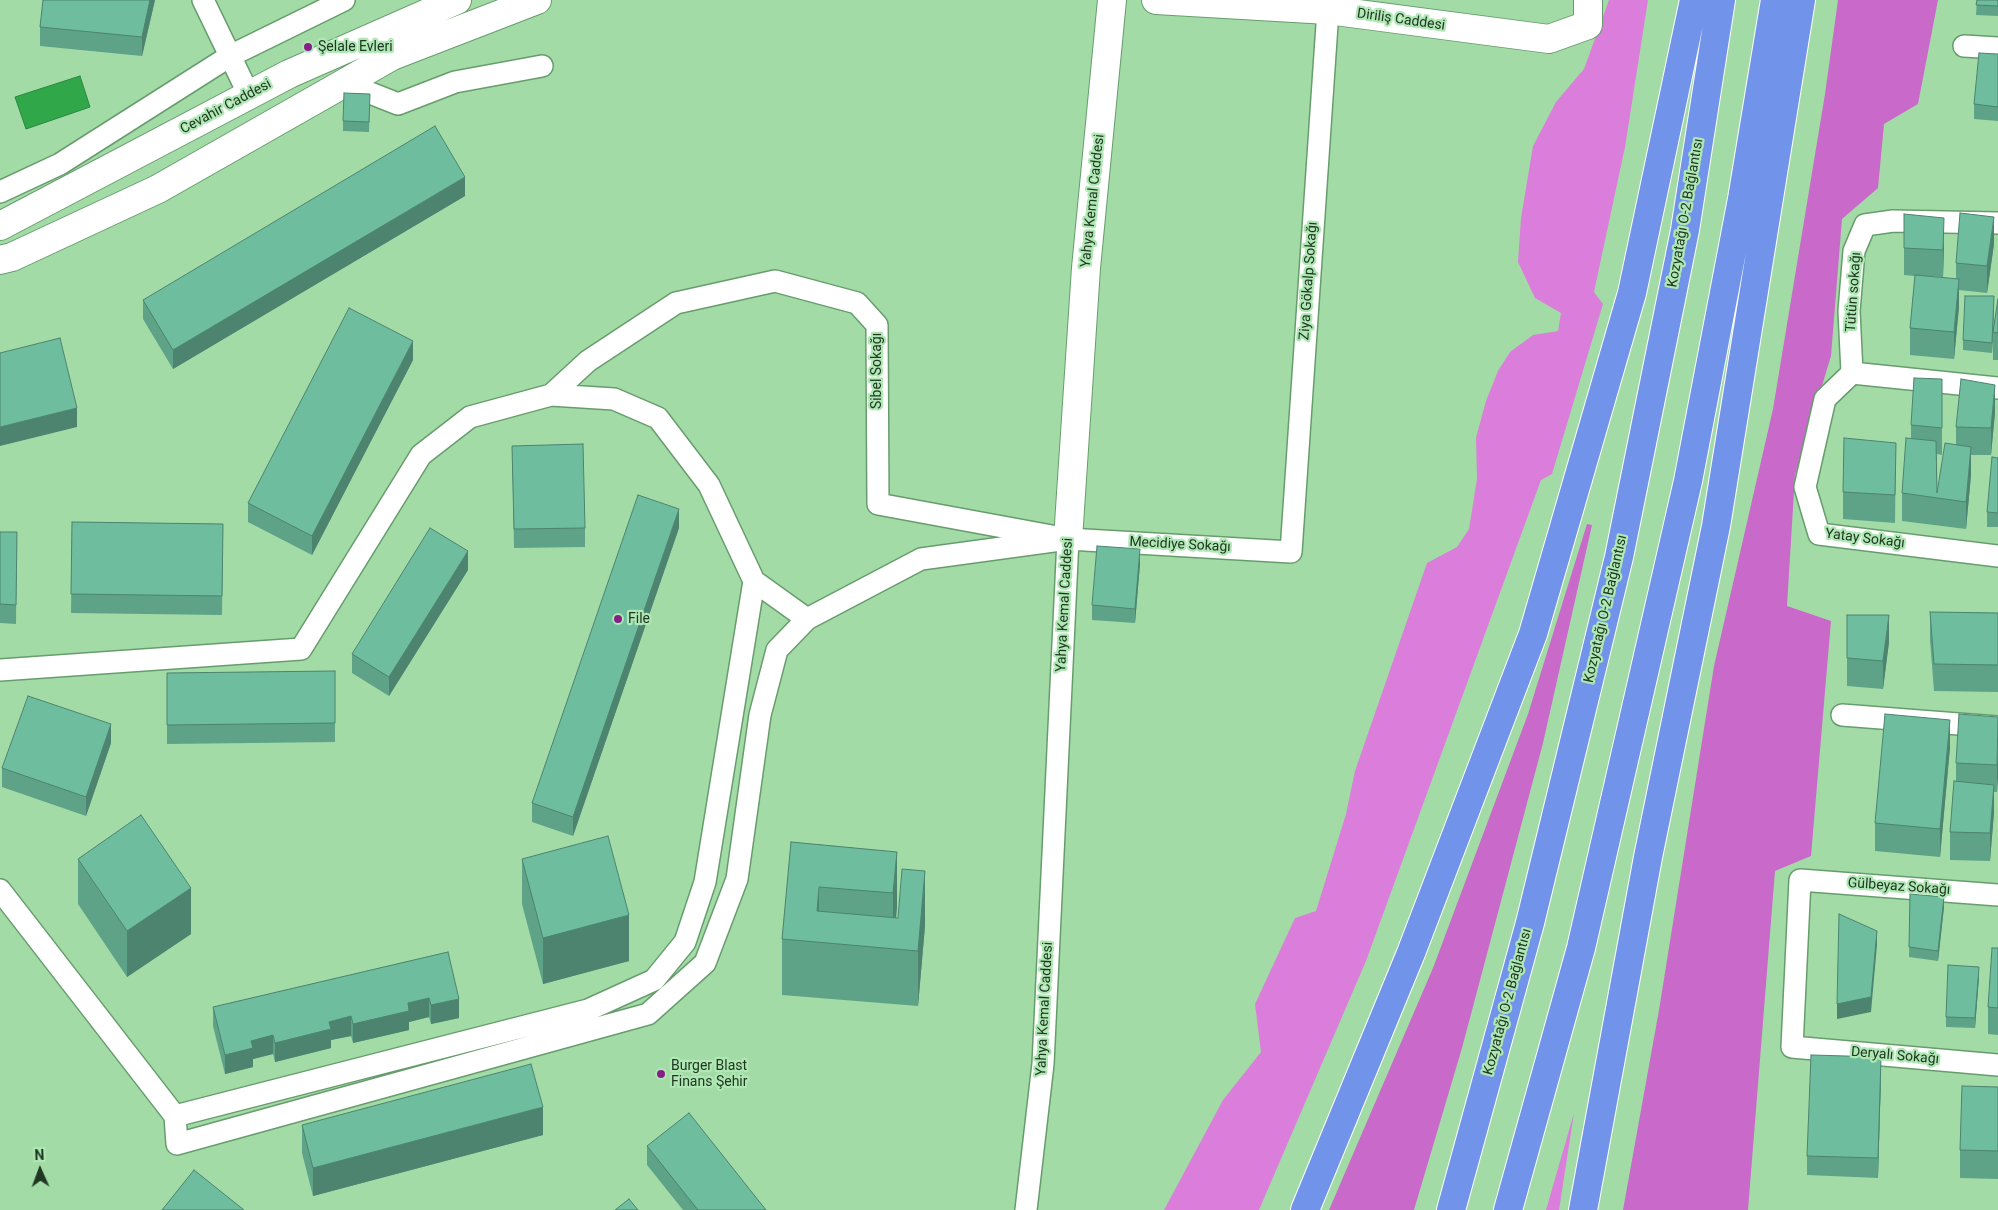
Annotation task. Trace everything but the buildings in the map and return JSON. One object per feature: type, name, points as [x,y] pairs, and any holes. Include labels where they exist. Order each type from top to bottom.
[{"type":"highway","points":[[1305,1210],[1411,953],[1534,634],[1632,293],[1694,0]]},
{"type":"highway","name":"Kozyatağı O-2 Bağlantısı","points":[[1451,1210],[1530,922],[1619,557],[1685,230],[1721,0]]},
{"type":"highway","points":[[1508,1210],[1581,948],[1688,481],[1742,198],[1775,0]]},
{"type":"highway","points":[[1583,1210],[1648,858],[1716,526],[1801,0]]},
{"type":"street","points":[[203,0],[249,95]]},
{"type":"street","points":[[0,192],[60,164],[230,56],[344,0]]},
{"type":"street","name":"Cevahir Caddesi","points":[[0,226],[289,74],[457,0]]},
{"type":"street","points":[[0,260],[12,257],[158,189],[392,56],[537,0]]},
{"type":"street","name":"Yahya Kemal Caddesi","points":[[1026,1210],[1043,1064],[1068,539],[1086,268],[1112,0]]},
{"type":"street","name":"Diriliş Caddesi","points":[[1156,0],[1328,10],[1550,39],[1588,25],[1588,0]]},
{"type":"street","name":"Ziya Gökalp Sokağı","points":[[1291,552],[1328,10]]},
{"type":"street","points":[[1964,46],[1998,48]]},
{"type":"street","points":[[345,83],[398,104],[456,82],[542,66]]},
{"type":"street","name":"Tütün sokağı","points":[[1852,373],[1849,311],[1854,251],[1865,226],[1894,221],[1998,223]]},
{"type":"street","name":"Sibel Sokağı","points":[[551,395],[588,362],[676,304],[775,281],[857,303],[877,325],[878,504],[1068,539]]},
{"type":"street","points":[[1852,373],[1998,388]]},
{"type":"street","name":"Yatay Sokağı","points":[[1852,373],[1825,400],[1805,487],[1819,534],[1998,556]]},
{"type":"street","points":[[0,670],[301,649],[422,455],[470,417],[551,395],[614,399],[658,418],[709,485],[754,581],[807,619]]},
{"type":"street","points":[[0,890],[175,1116],[176,1144],[648,1014],[705,963],[737,879],[760,716],[776,650],[807,619],[921,559],[1068,539]]},
{"type":"street","name":"Mecidiye Sokağı","points":[[1068,539],[1291,552]]},
{"type":"street","points":[[175,1116],[588,1010],[654,980],[685,942],[705,882],[754,581]]},
{"type":"street","points":[[1842,715],[1998,727]]},
{"type":"street","name":"Gülbeyaz Sokağı","points":[[1792,1047],[1800,880],[1998,895]]},
{"type":"street","name":"Deryalı Sokağı","points":[[1792,1047],[1998,1065]]},
{"type":"shaded area","points":[[1609,0],[1648,0],[1625,147],[1594,292],[1603,304],[1552,474],[1541,480],[1366,961],[1259,1210],[1164,1210],[1223,1100],[1261,1052],[1255,1004],[1295,918],[1316,911],[1346,814],[1355,771],[1427,563],[1457,547],[1469,529],[1477,479],[1476,438],[1486,401],[1498,371],[1510,352],[1533,335],[1558,331],[1561,313],[1535,298],[1518,262],[1521,218],[1533,146],[1556,102],[1584,69]]},
{"type":"shaded area","points":[[1838,0],[1938,0],[1918,104],[1884,124],[1878,188],[1842,219],[1831,356],[1795,475],[1787,606],[1831,621],[1811,856],[1775,871],[1748,1210],[1623,1210],[1659,1010],[1714,666],[1773,409],[1825,94]]},
{"type":"shaded area","points":[[80,76],[90,107],[26,129],[15,97]]},
{"type":"shaded area","points":[[1587,524],[1592,525],[1543,743],[1462,1048],[1414,1210],[1329,1210],[1433,968],[1528,714]]},
{"type":"shaded area","points":[[1574,1113],[1559,1210],[1546,1210]]},
{"type":"place","name":"Şelale Evleri","points":[[308,47]]},
{"type":"place","name":"File","points":[[618,619]]},
{"type":"place","name":"Burger Blast Finans Şehir","points":[[661,1074]]}]
